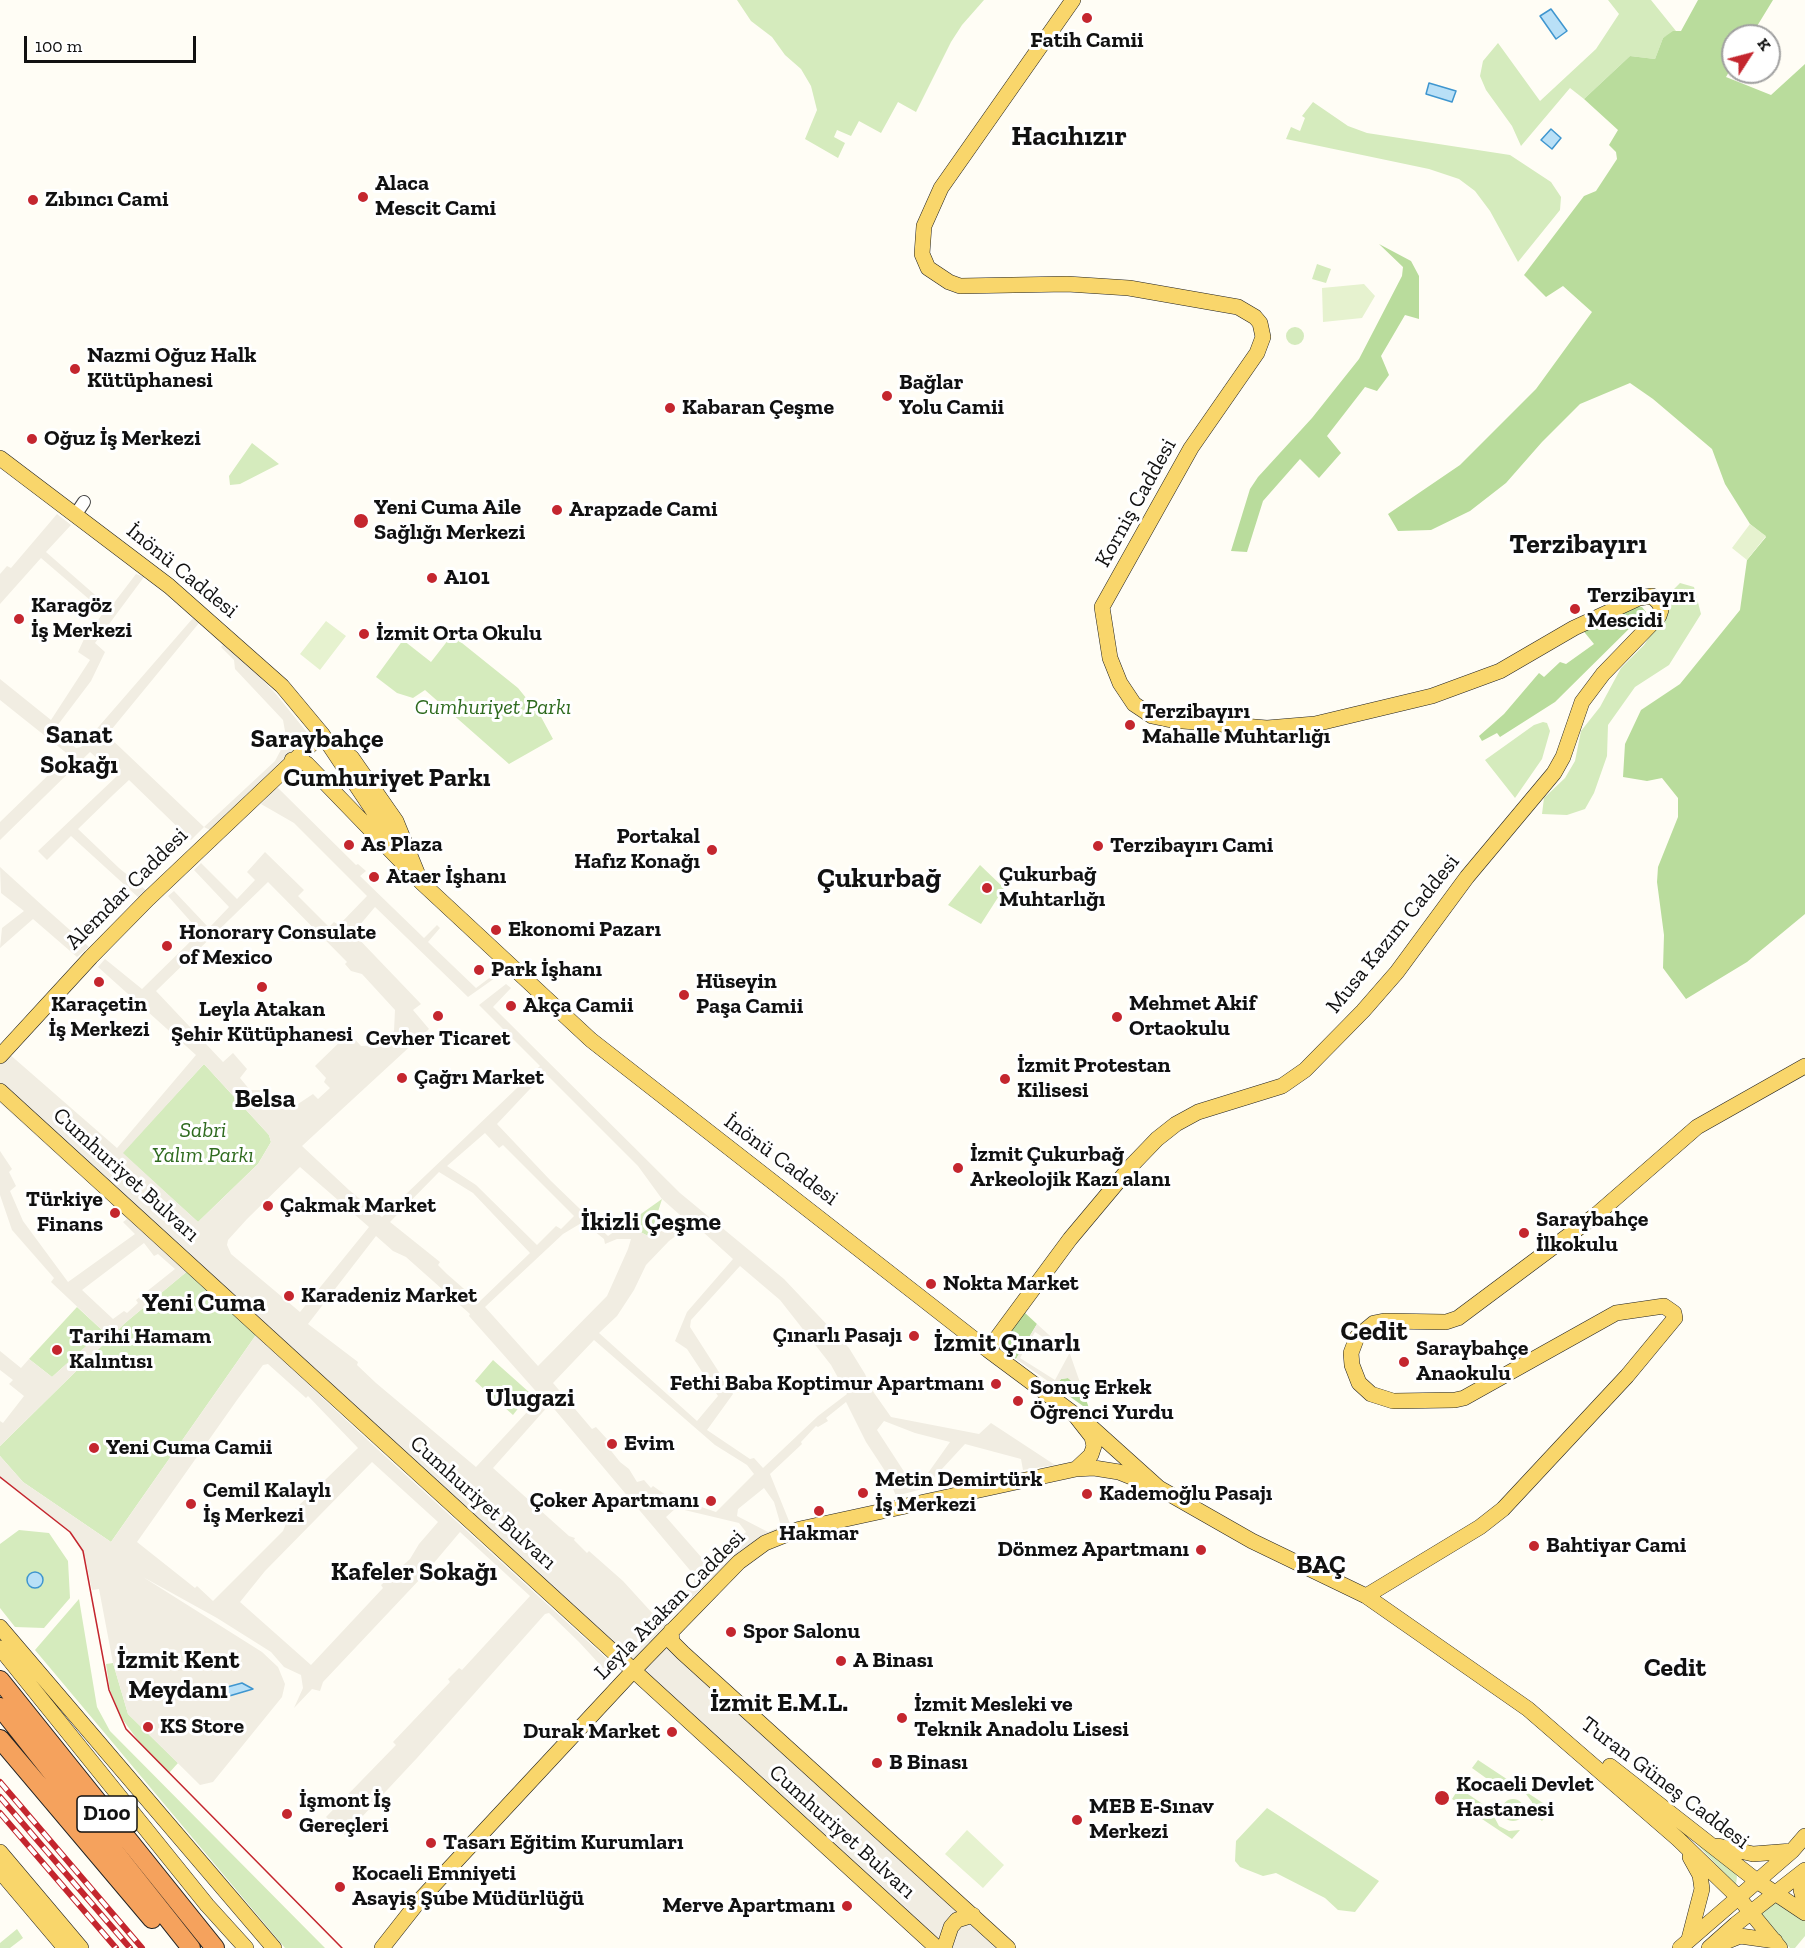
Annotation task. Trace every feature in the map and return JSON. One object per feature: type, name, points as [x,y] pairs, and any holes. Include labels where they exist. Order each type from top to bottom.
[{"type":"highway","name":"D100","points":[[0,1680],[215,1948]]},
{"type":"highway","name":"D100","points":[[0,1707],[191,1948]]},
{"type":"highway","points":[[0,1739],[178,1948]]},
{"type":"main road","name":"Korniş Caddesi","points":[[1073,0],[941,188],[924,226],[922,254],[928,268],[949,282],[960,286],[1067,284],[1129,288],[1239,308],[1256,317],[1260,323],[1263,337],[1257,353],[1191,448],[1102,607],[1106,645],[1117,677],[1128,696],[1143,711],[1170,720],[1267,728],[1315,724],[1397,705],[1462,685],[1500,671],[1574,628],[1632,601],[1646,596],[1657,599],[1660,604],[1659,616],[1592,687]]},
{"type":"main road","name":"İnönü Caddesi","points":[[0,458],[80,508],[211,621],[282,686],[322,734],[352,759],[396,821],[422,883]]},
{"type":"main road","name":"Musa Kazım Caddesi","points":[[988,1350],[1077,1231],[1132,1165],[1157,1139],[1176,1124],[1198,1112],[1282,1086],[1305,1070],[1363,1011],[1397,972],[1467,877],[1554,773],[1563,757],[1576,712],[1592,687]]},
{"type":"main road","points":[[292,760],[322,734]]},
{"type":"main road","name":"İnönü Caddesi","points":[[292,760],[307,764],[422,883],[591,1040],[988,1350],[1074,1414],[1092,1437],[1094,1446],[1091,1455],[1076,1469]]},
{"type":"main road","name":"Alemdar Caddesi","points":[[0,1056],[90,957],[292,760]]},
{"type":"main road","points":[[1370,1598],[1480,1527],[1503,1509],[1619,1385],[1675,1318],[1674,1313],[1664,1306],[1616,1313],[1464,1398],[1455,1400],[1393,1401],[1371,1394],[1359,1383],[1352,1365],[1351,1353],[1357,1337],[1374,1323],[1384,1321],[1446,1322],[1458,1318],[1596,1215],[1696,1127],[1805,1066]]},
{"type":"main road","name":"Cumhuriyet Bulvarı","points":[[0,1091],[937,1948]]},
{"type":"main road","points":[[1074,1414],[1159,1488]]},
{"type":"main road","name":"Leyla Atakan Caddesi","points":[[382,1948],[419,1901],[633,1671],[750,1552],[781,1535],[900,1505],[1076,1469],[1094,1468],[1119,1472],[1159,1488]]},
{"type":"main road","name":"Turan Güneş Caddesi","points":[[1159,1488],[1252,1541],[1370,1598],[1601,1759],[1775,1894]]},
{"type":"main road","points":[[0,1627],[274,1948]]},
{"type":"main road","name":"Cumhuriyet Bulvarı","points":[[671,1631],[672,1642],[683,1653],[1008,1948]]},
{"type":"main road","points":[[0,1648],[246,1948]]},
{"type":"main road","name":"Turan Güneş Caddesi","points":[[1545,1722],[1678,1839],[1738,1897],[1778,1945]]},
{"type":"main road","points":[[1685,1944],[1792,1851],[1805,1836]]},
{"type":"main road","points":[[1678,1839],[1697,1869],[1702,1889],[1685,1944]]},
{"type":"main road","points":[[1707,1842],[1727,1850],[1753,1854],[1792,1851]]},
{"type":"main road","points":[[0,1852],[81,1948]]},
{"type":"main road","points":[[175,1864],[257,1948]]},
{"type":"main road","points":[[1711,1948],[1751,1912],[1805,1870]]},
{"type":"main road","points":[[0,1871],[64,1948]]},
{"type":"main road","points":[[1805,1875],[1801,1890],[1805,1904]]},
{"type":"main road","points":[[1775,1894],[1805,1913]]},
{"type":"main road","points":[[375,1948],[407,1912]]},
{"type":"main road","points":[[944,1948],[951,1927],[957,1920],[973,1915]]},
{"type":"main road","points":[[1711,1948],[1740,1936],[1778,1945]]},
{"type":"green space","points":[[737,0],[984,0],[962,25],[951,42],[916,112],[898,102],[881,133],[859,121],[851,136],[837,130],[834,137],[845,143],[838,158],[805,139],[817,110],[811,86],[801,69],[785,55],[772,37],[751,21]]},
{"type":"green space","points":[[1608,0],[1651,0],[1676,31],[1663,38],[1655,59],[1630,56],[1584,99],[1570,88],[1521,146],[1512,126],[1486,90],[1480,76],[1483,61],[1498,43],[1540,101],[1596,49],[1619,14]]},
{"type":"green space","points":[[1698,0],[1773,0],[1758,24],[1721,24],[1721,84],[1744,84],[1771,95],[1805,64],[1805,914],[1747,962],[1686,999],[1663,968],[1664,935],[1657,882],[1658,867],[1678,817],[1678,798],[1662,778],[1647,781],[1623,777],[1625,744],[1641,710],[1680,684],[1740,610],[1747,560],[1766,537],[1750,524],[1725,484],[1712,449],[1653,399],[1630,383],[1580,404],[1506,483],[1470,511],[1431,530],[1398,531],[1388,514],[1460,465],[1536,389],[1592,312],[1563,286],[1546,297],[1524,275],[1584,196],[1596,191],[1617,159],[1616,152],[1609,145],[1618,130],[1584,99],[1630,56],[1655,59],[1663,38],[1673,31],[1681,31]]},
{"type":"green space","points":[[1313,102],[1348,126],[1367,133],[1510,155],[1551,182],[1561,197],[1560,210],[1518,262],[1490,211],[1475,191],[1459,179],[1429,169],[1286,139],[1291,127],[1300,131],[1305,118],[1302,116]]},
{"type":"green space","points":[[1379,244],[1411,261],[1419,276],[1419,319],[1405,315],[1381,356],[1389,375],[1377,391],[1365,387],[1327,436],[1341,453],[1319,478],[1300,459],[1263,501],[1247,552],[1231,551],[1250,489],[1258,477],[1312,418],[1359,359],[1402,276],[1403,267]]},
{"type":"green space","points":[[1317,264],[1331,269],[1326,283],[1312,279]]},
{"type":"green space","points":[[1364,284],[1375,296],[1362,318],[1323,322],[1322,288]]},
{"type":"green space","points":[[1295,327],[1301,330],[1304,336],[1301,342],[1295,345],[1289,342],[1286,336],[1289,330]]},
{"type":"green space","points":[[252,443],[279,464],[240,484],[230,485],[229,476]]},
{"type":"green space","points":[[1750,524],[1766,536],[1747,560],[1732,548]]},
{"type":"green space","points":[[1680,583],[1694,587],[1701,614],[1669,665],[1635,687],[1608,725],[1607,756],[1594,793],[1585,809],[1567,815],[1542,814],[1544,798],[1565,778],[1575,761],[1581,731],[1600,707],[1621,668],[1644,645],[1662,618],[1670,593]]},
{"type":"green space","points":[[1634,606],[1642,607],[1646,612],[1555,702],[1500,737],[1497,733],[1482,741],[1479,736],[1504,714],[1539,673],[1544,677],[1560,662],[1566,664],[1594,644],[1581,628]]},
{"type":"green space","points":[[326,621],[346,636],[320,670],[300,654]]},
{"type":"green space","name":"Cumhuriyet Parkı","points":[[452,635],[518,688],[540,715],[553,739],[509,764],[425,690],[413,698],[397,693],[376,677],[403,640],[431,662]]},
{"type":"green space","points":[[1547,723],[1550,731],[1542,759],[1515,798],[1485,760],[1534,725]]},
{"type":"green space","points":[[980,865],[1004,888],[981,924],[948,905]]},
{"type":"green space","name":"Sabri Yalım Parkı","points":[[204,1064],[269,1135],[271,1142],[258,1164],[198,1222],[122,1153]]},
{"type":"green space","points":[[662,1199],[650,1237],[625,1224],[638,1216]]},
{"type":"green space","points":[[190,1269],[258,1332],[111,1542],[23,1482],[0,1456],[0,1446],[125,1323]]},
{"type":"green space","points":[[77,1307],[103,1331],[52,1377],[29,1359]]},
{"type":"green space","points":[[1024,1312],[1037,1324],[1016,1359],[999,1346]]},
{"type":"green space","points":[[493,1360],[530,1393],[513,1415],[475,1381]]},
{"type":"green space","points":[[1068,1378],[1083,1391],[1090,1411],[1055,1386],[1061,1379]]},
{"type":"green space","points":[[19,1530],[49,1533],[68,1561],[70,1598],[44,1628],[15,1627],[0,1608],[0,1544]]},
{"type":"green space","points":[[79,1599],[97,1707],[110,1731],[325,1948],[285,1948],[35,1650]]},
{"type":"green space","points":[[113,1663],[128,1714],[178,1763],[169,1773],[140,1743],[120,1716],[110,1690],[106,1664]]},
{"type":"green space","points":[[1478,1760],[1552,1809],[1542,1821],[1533,1814],[1532,1802],[1526,1794],[1519,1789],[1504,1791],[1472,1768]]},
{"type":"green space","points":[[1459,1788],[1490,1809],[1499,1826],[1509,1831],[1520,1830],[1512,1839],[1452,1799]]},
{"type":"green space","points":[[1513,1799],[1523,1806],[1524,1810],[1517,1820],[1513,1821],[1503,1814],[1502,1810],[1509,1800]]},
{"type":"green space","points":[[1267,1808],[1379,1881],[1355,1912],[1338,1910],[1325,1898],[1276,1873],[1263,1876],[1240,1867],[1235,1861],[1236,1841]]},
{"type":"green space","points":[[967,1830],[1004,1865],[983,1888],[945,1854]]},
{"type":"green space","points":[[1690,1837],[1732,1870],[1737,1876],[1736,1885]]},
{"type":"green space","points":[[1774,1902],[1805,1920],[1805,1936],[1795,1948],[1790,1948],[1765,1922],[1761,1913]]},
{"type":"green space","points":[[17,1929],[23,1938],[10,1948],[0,1948],[0,1943]]},
{"type":"shaded area","points":[[57,514],[71,525],[46,552],[110,608],[136,574],[144,577],[95,643],[105,652],[91,681],[54,730],[76,748],[81,747],[193,618],[226,642],[276,694],[309,735],[310,739],[214,832],[204,827],[191,840],[129,780],[114,794],[78,829],[147,891],[139,898],[71,836],[47,860],[38,851],[117,776],[90,752],[0,840],[0,822],[69,755],[0,700],[0,679],[51,720],[90,660],[78,652],[85,637],[104,612],[41,558],[0,604],[0,574],[7,566],[11,568]],"holes":[[[199,623],[223,645],[221,647],[234,660],[235,669],[283,720],[285,731],[284,744],[275,761],[204,827],[107,735]]]},
{"type":"shaded area","points":[[277,787],[356,865],[358,864],[366,871],[360,876],[424,938],[437,925],[440,928],[428,942],[476,988],[492,976],[495,978],[468,997],[375,907],[353,933],[421,1004],[413,1010],[429,1029],[302,1146],[349,1190],[382,1217],[540,1066],[479,1005],[506,984],[511,988],[493,1007],[680,1193],[784,1279],[849,1348],[872,1390],[891,1417],[979,1434],[991,1423],[1055,1465],[1023,1470],[1021,1459],[965,1444],[929,1483],[930,1487],[896,1496],[887,1474],[866,1442],[846,1402],[826,1418],[828,1421],[816,1426],[801,1442],[802,1444],[770,1474],[791,1526],[758,1539],[740,1551],[665,1624],[671,1631],[671,1639],[1008,1948],[937,1948],[0,1091],[0,1046],[117,1148],[196,1055],[98,967],[105,959],[142,989],[200,932],[168,896],[174,891],[209,928],[229,907],[194,870],[201,863],[237,899],[255,880],[247,872],[265,852],[304,890],[298,896],[329,927],[334,922],[339,925],[367,896],[294,823],[261,804]],"holes":[[[268,882],[347,962],[345,964],[351,971],[362,974],[395,1010],[394,1031],[380,1045],[361,1046],[349,1033],[315,1066],[326,1078],[324,1082],[330,1088],[318,1099],[313,1094],[292,1108],[280,1105],[263,1090],[250,1090],[240,1078],[247,1069],[233,1053],[223,1062],[156,991]],[[204,1064],[269,1135],[271,1142],[258,1164],[198,1222],[123,1153]],[[545,1073],[638,1166],[662,1199],[680,1215],[650,1237],[625,1224],[608,1236],[497,1124]],[[485,1133],[499,1148],[503,1145],[574,1216],[561,1229],[556,1226],[537,1245],[476,1185],[447,1166]],[[300,1167],[369,1227],[300,1312],[231,1254],[227,1245],[228,1240],[247,1219]],[[439,1172],[473,1193],[530,1253],[479,1302],[438,1265],[440,1262],[390,1222]],[[583,1222],[604,1239],[605,1244],[617,1239],[631,1239],[607,1296],[538,1366],[485,1307],[563,1234]],[[693,1223],[733,1259],[687,1312],[675,1341],[687,1349],[718,1396],[697,1421],[599,1333],[617,1316],[634,1290],[646,1265],[669,1241]],[[376,1236],[393,1251],[406,1257],[470,1314],[469,1316],[541,1397],[476,1467],[357,1365],[358,1362],[308,1324]],[[740,1266],[780,1300],[831,1365],[847,1394],[818,1416],[763,1468],[754,1458],[750,1459],[707,1430],[733,1394],[690,1327],[691,1320]],[[594,1340],[715,1445],[747,1465],[754,1474],[716,1512],[670,1498],[653,1486],[651,1488],[644,1480],[637,1482],[629,1469],[620,1462],[604,1442],[607,1439],[596,1427],[592,1429],[553,1383]],[[550,1404],[694,1575],[694,1583],[662,1617],[654,1615],[623,1581],[589,1551],[587,1553],[574,1540],[575,1538],[569,1536],[493,1468]],[[884,1421],[915,1433],[950,1442],[916,1490],[877,1430]],[[764,1488],[774,1502],[781,1526],[768,1532],[737,1516],[738,1509]],[[676,1508],[739,1523],[746,1532],[709,1566],[666,1517]]]},
{"type":"shaded area","points":[[0,867],[89,947],[77,957],[33,919],[0,948],[2,928],[24,911],[1,893]]},
{"type":"shaded area","points":[[0,1097],[190,1269],[125,1323],[0,1446],[0,1421],[3,1423],[24,1396],[9,1384],[13,1380],[0,1370],[0,1351],[21,1368],[29,1359],[52,1377],[103,1331],[51,1282],[54,1278],[12,1230],[0,1195],[0,1151],[12,1169],[9,1172],[16,1186],[10,1191],[23,1221],[68,1282],[135,1234],[123,1222],[127,1219],[110,1203],[112,1201],[78,1170],[76,1172],[0,1103]],"holes":[[[144,1243],[154,1256],[158,1254],[175,1269],[136,1300],[138,1303],[127,1313],[124,1311],[113,1319],[82,1290]]]},
{"type":"shaded area","points":[[1037,1324],[1070,1354],[1083,1391],[1068,1378],[1061,1379],[1055,1386],[1016,1359]],"holes":[[[1035,1332],[1069,1354],[1055,1380],[1020,1358]]]},
{"type":"shaded area","points":[[258,1332],[267,1346],[617,1668],[603,1668],[549,1613],[545,1614],[345,1835],[326,1817],[396,1745],[393,1742],[450,1682],[448,1679],[459,1668],[462,1670],[530,1596],[460,1532],[422,1577],[323,1682],[320,1691],[312,1689],[294,1708],[303,1688],[301,1675],[284,1667],[271,1652],[217,1618],[143,1577],[262,1652],[278,1667],[285,1684],[282,1697],[213,1782],[200,1785],[128,1714],[113,1663],[99,1589],[92,1590],[86,1562],[78,1543],[70,1532],[0,1477],[0,1456],[23,1482],[111,1542]],"holes":[[[268,1364],[306,1398],[308,1396],[358,1448],[290,1514],[283,1531],[213,1601],[197,1586],[195,1588],[137,1542],[237,1400],[263,1365]],[[372,1462],[438,1522],[419,1544],[410,1559],[381,1585],[383,1588],[311,1665],[240,1602],[265,1571]]]},
{"type":"water","points":[[1551,9],[1567,31],[1556,39],[1540,16]]},
{"type":"water","points":[[1429,83],[1456,91],[1452,102],[1426,94]]},
{"type":"water","points":[[1551,129],[1561,138],[1552,149],[1541,140]]},
{"type":"water","points":[[35,1572],[41,1574],[43,1580],[41,1586],[35,1588],[29,1586],[27,1580],[29,1574]]},
{"type":"water","points":[[242,1683],[253,1689],[219,1699],[209,1692]]},
{"type":"tram line","points":[[0,1477],[70,1532],[83,1551],[109,1690],[126,1729],[342,1948]]},
{"type":"railway","points":[[0,1782],[142,1948]]},
{"type":"railway","points":[[0,1797],[130,1948]]},
{"type":"railway","points":[[0,1813],[116,1948]]},
{"type":"place","name":"Fatih Camii","points":[[1087,18]]},
{"type":"place","name":"Alaca Mescit Cami","points":[[363,197]]},
{"type":"place","name":"Zıbıncı Cami","points":[[33,200]]},
{"type":"place","name":"Nazmi Oğuz Halk Kütüphanesi","points":[[75,369]]},
{"type":"place","name":"Bağlar Yolu Camii","points":[[887,396]]},
{"type":"place","name":"Kabaran Çeşme","points":[[670,408]]},
{"type":"place","name":"Oğuz İş Merkezi","points":[[32,439]]},
{"type":"place","name":"Arapzade Cami","points":[[557,510]]},
{"type":"place","name":"Yeni Cuma Aile Sağlığı Merkezi","points":[[361,521]]},
{"type":"place","name":"A101","points":[[432,578]]},
{"type":"place","name":"Terzibayırı Mescidi","points":[[1575,609]]},
{"type":"place","name":"Karagöz İş Merkezi","points":[[19,619]]},
{"type":"place","name":"İzmit Orta Okulu","points":[[364,634]]},
{"type":"place","name":"Terzibayırı Mahalle Muhtarlığı","points":[[1130,725]]},
{"type":"place","name":"As Plaza","points":[[349,845]]},
{"type":"place","name":"Terzibayırı Cami","points":[[1098,846]]},
{"type":"place","name":"Portakal Hafız Konağı","points":[[712,850]]},
{"type":"place","name":"Ataer İşhanı","points":[[374,877]]},
{"type":"place","name":"Çukurbağ Muhtarlığı","points":[[987,888]]},
{"type":"place","name":"Ekonomi Pazarı","points":[[496,930]]},
{"type":"place","name":"Honorary Consulate of Mexico","points":[[167,946]]},
{"type":"place","name":"Park İşhanı","points":[[479,970]]},
{"type":"place","name":"Karaçetin İş Merkezi","points":[[99,982]]},
{"type":"place","name":"Leyla Atakan Şehir Kütüphanesi","points":[[262,987]]},
{"type":"place","name":"Hüseyin Paşa Camii","points":[[684,995]]},
{"type":"place","name":"Akça Camii","points":[[511,1006]]},
{"type":"place","name":"Cevher Ticaret","points":[[438,1016]]},
{"type":"place","name":"Mehmet Akif Ortaokulu","points":[[1117,1017]]},
{"type":"place","name":"Çağrı Market","points":[[402,1078]]},
{"type":"place","name":"İzmit Protestan Kilisesi","points":[[1005,1079]]},
{"type":"place","name":"İzmit Çukurbağ Arkeolojik Kazı alanı","points":[[958,1168]]},
{"type":"place","name":"Çakmak Market","points":[[268,1206]]},
{"type":"place","name":"Türkiye Finans","points":[[115,1213]]},
{"type":"place","name":"Saraybahçe İlkokulu","points":[[1524,1233]]},
{"type":"place","name":"Nokta Market","points":[[931,1284]]},
{"type":"place","name":"Karadeniz Market","points":[[289,1296]]},
{"type":"place","name":"Çınarlı Pasajı","points":[[914,1336]]},
{"type":"place","name":"Tarihi Hamam Kalıntısı","points":[[57,1350]]},
{"type":"place","name":"Saraybahçe Anaokulu","points":[[1404,1362]]},
{"type":"place","name":"Fethi Baba Koptimur Apartmanı","points":[[996,1384]]},
{"type":"place","name":"Sonuç Erkek Öğrenci Yurdu","points":[[1018,1401]]},
{"type":"place","name":"Evim","points":[[612,1444]]},
{"type":"place","name":"Yeni Cuma Camii","points":[[94,1448]]},
{"type":"place","name":"Metin Demirtürk İş Merkezi","points":[[863,1493]]},
{"type":"place","name":"Kademoğlu Pasajı","points":[[1087,1494]]},
{"type":"place","name":"Çoker Apartmanı","points":[[711,1501]]},
{"type":"place","name":"Cemil Kalaylı İş Merkezi","points":[[191,1504]]},
{"type":"place","name":"Hakmar","points":[[819,1511]]},
{"type":"place","name":"Bahtiyar Cami","points":[[1534,1546]]},
{"type":"place","name":"Dönmez Apartmanı","points":[[1201,1550]]},
{"type":"place","name":"Spor Salonu","points":[[731,1632]]},
{"type":"place","name":"A Binası","points":[[841,1661]]},
{"type":"place","name":"İzmit Mesleki ve Teknik Anadolu Lisesi","points":[[902,1718]]},
{"type":"place","name":"KS Store","points":[[148,1727]]},
{"type":"place","name":"Durak Market","points":[[672,1732]]},
{"type":"place","name":"B Binası","points":[[877,1763]]},
{"type":"place","name":"Kocaeli Devlet Hastanesi","points":[[1442,1798]]},
{"type":"place","name":"İşmont İş Gereçleri","points":[[287,1814]]},
{"type":"place","name":"MEB E-Sınav Merkezi","points":[[1077,1820]]},
{"type":"place","name":"Tasarı Eğitim Kurumları","points":[[431,1843]]},
{"type":"place","name":"Kocaeli Emniyeti Asayiş Şube Müdürlüğü","points":[[340,1887]]},
{"type":"place","name":"Merve Apartmanı","points":[[847,1906]]},
{"type":"district","name":"Hacıhızır","points":[[1069,137]]},
{"type":"district","name":"Terzibayırı","points":[[1578,545]]},
{"type":"district","name":"Saraybahçe","points":[[317,740]]},
{"type":"district","name":"Sanat Sokağı","points":[[79,751]]},
{"type":"district","name":"Cumhuriyet Parkı","points":[[387,779]]},
{"type":"district","name":"Çukurbağ","points":[[879,879]]},
{"type":"district","name":"Belsa","points":[[265,1100]]},
{"type":"district","name":"İkizli Çeşme","points":[[651,1223]]},
{"type":"district","name":"Yeni Cuma","points":[[204,1304]]},
{"type":"district","name":"Cedit","points":[[1374,1332]]},
{"type":"district","name":"İzmit Çınarlı","points":[[1007,1344]]},
{"type":"district","name":"Ulugazi","points":[[530,1399]]},
{"type":"district","name":"BAÇ","points":[[1321,1566]]},
{"type":"district","name":"Kafeler Sokağı","points":[[414,1573]]},
{"type":"district","name":"Cedit","points":[[1675,1669]]},
{"type":"district","name":"İzmit Kent Meydanı","points":[[178,1676]]},
{"type":"district","name":"İzmit E.M.L.","points":[[779,1704]]}]
